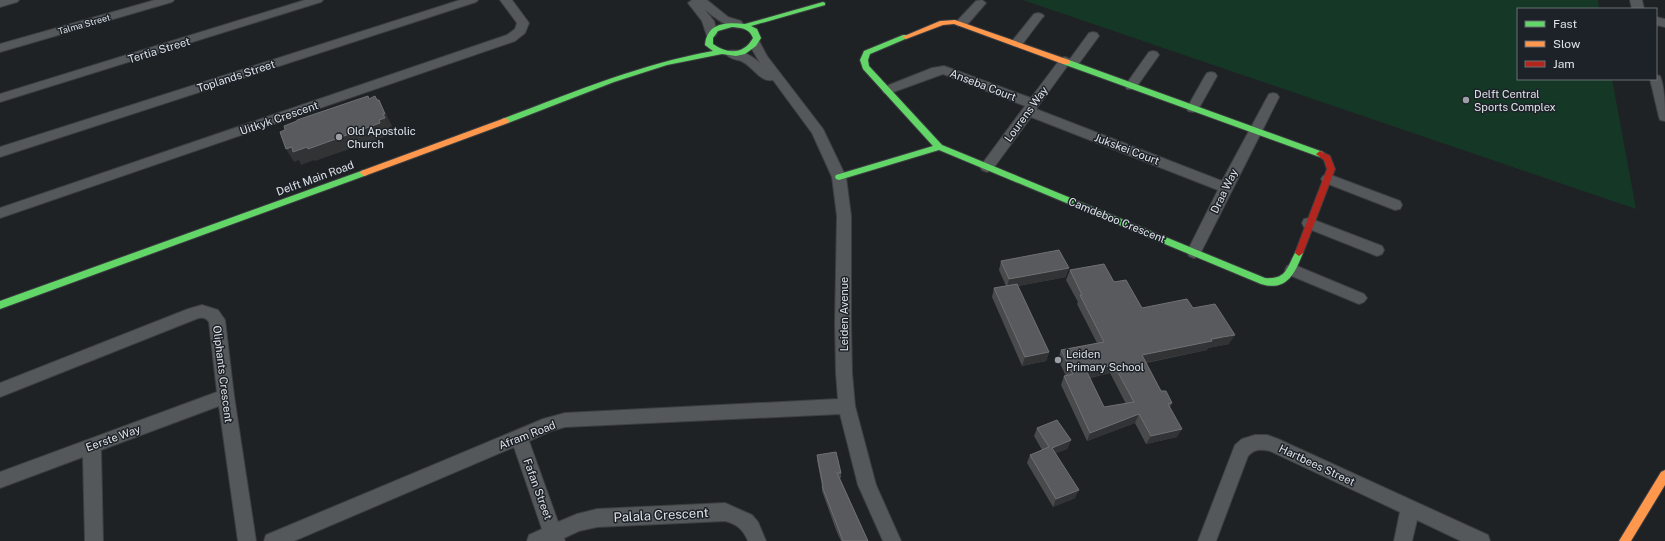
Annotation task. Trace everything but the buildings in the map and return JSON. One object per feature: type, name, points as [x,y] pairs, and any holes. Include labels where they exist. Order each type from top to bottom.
[{"type":"street","points":[[0,4],[13,0]]},
{"type":"street","name":"Talma Street","points":[[0,48],[168,0]]},
{"type":"street","name":"Tertia Street","points":[[0,98],[317,0]]},
{"type":"street","name":"Toplands Street","points":[[0,152],[472,0]]},
{"type":"street","name":"Uitkyk Crescent","points":[[0,213],[511,38],[519,33],[522,29],[523,23],[506,0]]},
{"type":"street","points":[[692,0],[708,21],[710,45],[726,53]]},
{"type":"street","points":[[700,0],[724,20],[754,30],[756,34],[756,43]]},
{"type":"street","points":[[756,43],[767,30],[832,0]]},
{"type":"street","points":[[962,23],[980,3]]},
{"type":"street","points":[[741,25],[823,4]]},
{"type":"street","points":[[1017,43],[1038,16]]},
{"type":"street","name":"Camdeboo Crescent","points":[[942,23],[962,23],[1017,43],[1131,86],[1315,151],[1324,156],[1330,166],[1328,179],[1309,223],[1292,270],[1287,278],[1283,281],[1272,283],[939,147],[866,66],[864,60],[867,53],[942,23]]},
{"type":"street","name":"Delft Main Road","points":[[638,72],[695,46],[722,26],[741,25]]},
{"type":"street","points":[[1069,62],[1093,36]]},
{"type":"street","name":"Delft Main Road","points":[[0,305],[638,72],[692,56],[746,51],[756,43]]},
{"type":"street","name":"Leiden Avenue","points":[[756,43],[759,52],[818,132],[839,177],[844,216],[843,322],[844,373],[847,406],[867,485],[892,541]]},
{"type":"street","name":"Leiden Avenue","points":[[726,53],[743,57],[790,95]]},
{"type":"street","points":[[1131,86],[1153,55]]},
{"type":"street","name":"Lourens Way","points":[[987,167],[1031,108],[1069,62]]},
{"type":"street","name":"Anseba Court","points":[[888,90],[936,71],[944,70],[1031,108]]},
{"type":"street","points":[[1193,108],[1210,76]]},
{"type":"street","points":[[1656,80],[1665,117]]},
{"type":"street","points":[[1255,130],[1273,97]]},
{"type":"street","name":"Jukskei Court","points":[[1031,108],[1226,188]]},
{"type":"street","name":"Draa Way","points":[[1194,252],[1255,130]]},
{"type":"street","points":[[839,177],[939,147]]},
{"type":"street","points":[[1328,179],[1395,205]]},
{"type":"street","points":[[1309,223],[1377,250]]},
{"type":"street","points":[[1292,270],[1359,298]]},
{"type":"street","name":"Oliphants Crescent","points":[[0,390],[194,313],[202,311],[212,314],[217,320],[226,396],[247,541]]},
{"type":"street","name":"Eerste Way","points":[[0,480],[226,396]]},
{"type":"street","name":"Afram Road","points":[[273,541],[548,424],[565,420],[847,406]]},
{"type":"street","name":"Fafan Street","points":[[519,437],[555,537]]},
{"type":"street","name":"Hartbees Street","points":[[1207,541],[1241,451],[1248,443],[1253,442],[1272,444],[1481,541]]},
{"type":"street","points":[[92,446],[94,541]]},
{"type":"street","points":[[1625,541],[1665,475]]},
{"type":"street","points":[[1402,541],[1410,508]]},
{"type":"street","name":"Palala Crescent","points":[[536,541],[555,537],[577,523],[597,518],[725,512],[743,517],[753,529],[758,541]]},
{"type":"green space","name":"Delft Central Sports Complex","points":[[1023,0],[1598,0],[1599,8],[1517,8],[1517,80],[1612,80],[1636,209]]},
{"type":"traffic: fast","points":[[745,26],[754,31],[757,38],[748,50],[742,53],[729,54],[709,45],[709,38],[712,33],[715,29],[720,27],[732,25],[745,26],[823,4]]},
{"type":"traffic: fast","points":[[906,37],[867,53],[864,60],[866,67],[939,147]]},
{"type":"traffic: fast","points":[[505,121],[584,90],[638,71],[665,63],[721,52]]},
{"type":"traffic: fast","points":[[1066,62],[1320,154]]},
{"type":"traffic: fast","points":[[839,177],[939,147],[1264,281],[1278,281],[1288,276],[1299,253]]},
{"type":"traffic: fast","points":[[0,305],[364,173]]},
{"type":"traffic: slow","points":[[906,37],[942,23],[955,22],[1066,62]]},
{"type":"traffic: slow","points":[[364,173],[505,121]]},
{"type":"traffic: slow","points":[[1625,541],[1665,475]]},
{"type":"traffic: jam","points":[[1299,253],[1331,169],[1327,158],[1320,154]]},
{"type":"place","name":"Delft Central Sports Complex","points":[[1466,100]]},
{"type":"place","name":"Old Apostolic Church","points":[[339,137]]},
{"type":"place","name":"Leiden Primary School","points":[[1058,360]]}]
